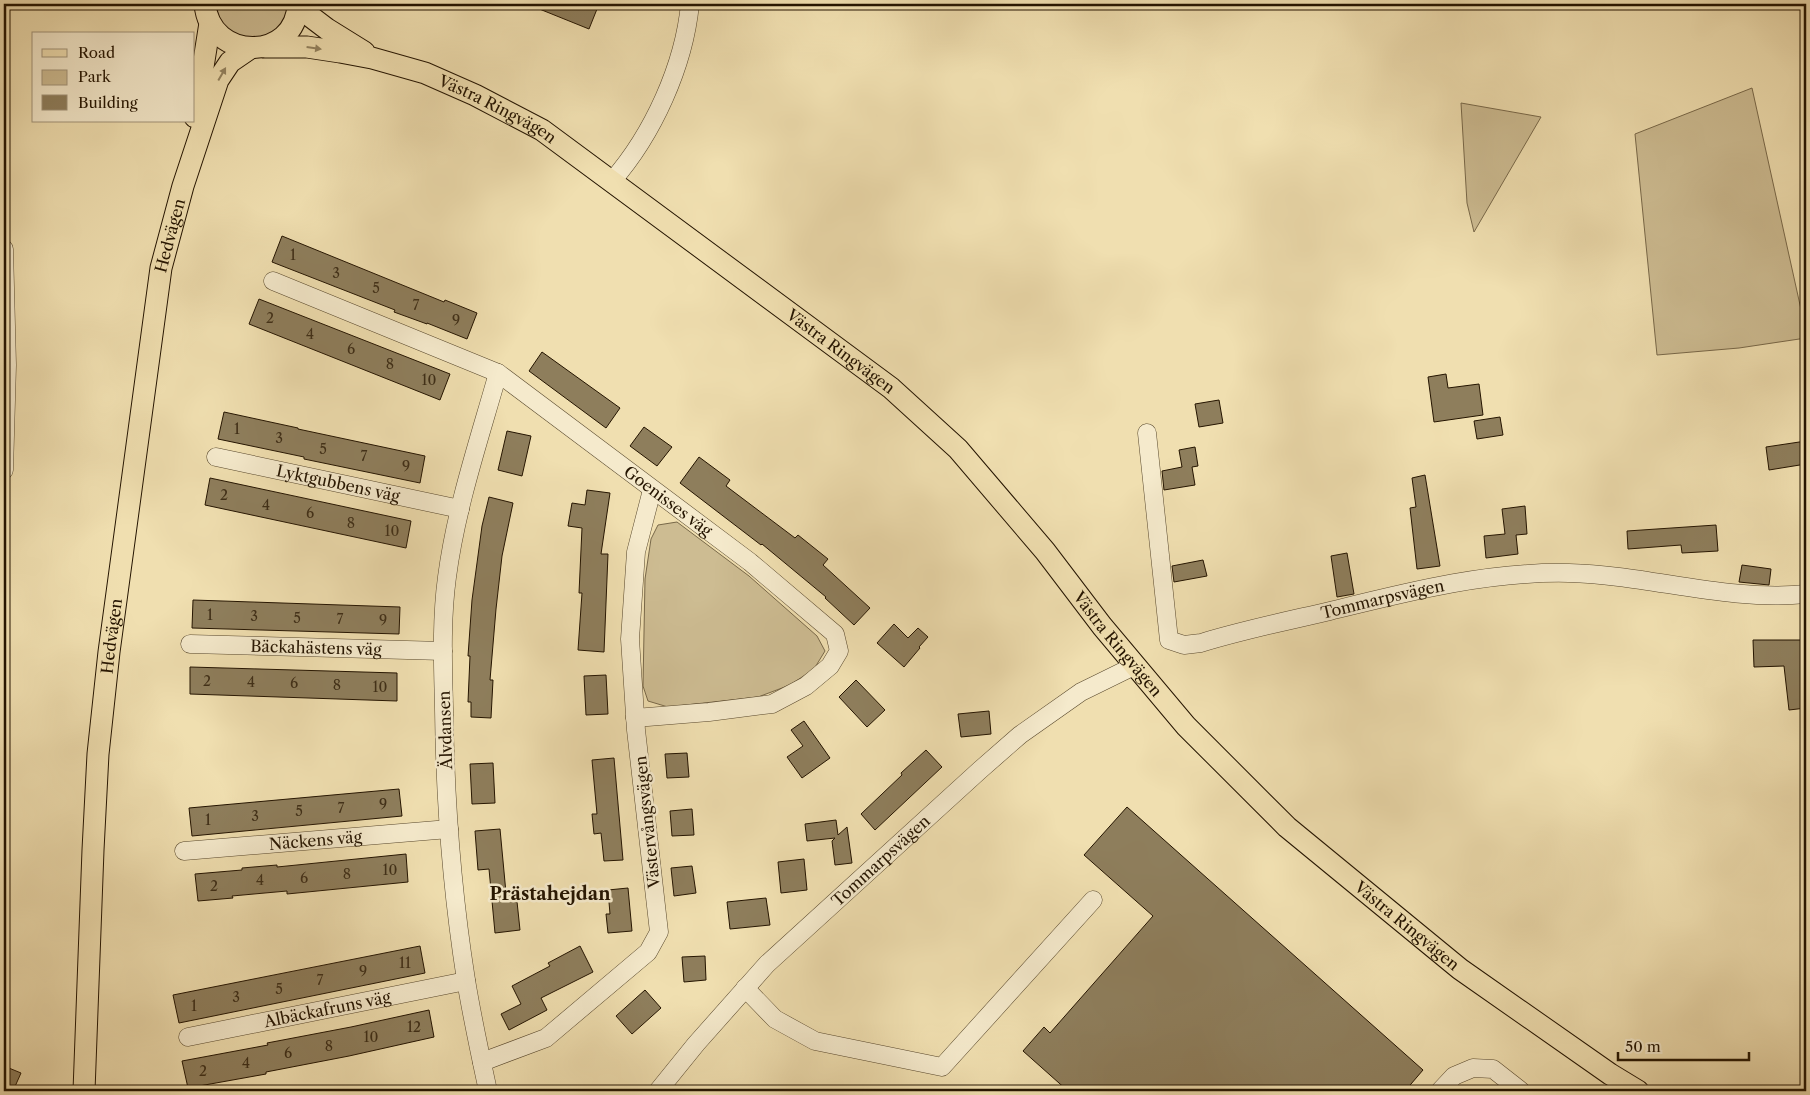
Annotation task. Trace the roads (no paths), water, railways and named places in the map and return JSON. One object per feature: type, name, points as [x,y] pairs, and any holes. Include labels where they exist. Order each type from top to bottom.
[{"type":"main road","name":"Västra Ringvägen","points":[[298,6],[327,29],[372,58]]},
{"type":"main road","name":"Hedvägen","points":[[84,1091],[92,850],[98,754],[109,652],[161,268],[183,186],[218,80],[230,62],[258,48],[278,41],[288,32],[295,20],[298,6]]},
{"type":"main road","name":"Hedvägen","points":[[207,14],[220,36],[234,45],[258,48]]},
{"type":"main road","name":"Hedvägen","points":[[195,100],[207,14]]},
{"type":"main road","name":"Västra Ringvägen","points":[[258,48],[307,47],[372,58],[425,73],[475,95],[542,130],[891,388],[958,449],[1045,551],[1134,666],[1186,726],[1287,827],[1460,969],[1610,1074],[1638,1091]]},
{"type":"main road","name":"Hedvägen","points":[[183,186],[192,122]]},
{"type":"street","points":[[612,181],[642,141],[663,97],[678,62],[690,4]]},
{"type":"street","points":[[4,249],[7,365],[4,470]]},
{"type":"street","name":"Goenisses väg","points":[[273,281],[498,372],[652,490],[750,562],[835,634],[839,651],[830,666],[806,686],[772,704],[709,712],[636,718]]},
{"type":"street","name":"Älvdansen","points":[[488,1091],[466,981],[456,906],[444,740],[443,651],[447,578],[460,509],[498,372]]},
{"type":"street","name":"Tommarpsvägen","points":[[1147,433],[1169,640],[1184,645],[1201,643],[1398,595],[1499,576],[1568,573],[1645,579],[1717,592],[1782,597],[1806,594]]},
{"type":"street","name":"Lyktgubbens väg","points":[[216,456],[460,509]]},
{"type":"street","name":"Västervångsvägen","points":[[482,1062],[546,1038],[648,952],[659,932],[636,718],[630,639],[636,552],[652,490]]},
{"type":"street","name":"Bäckahästens väg","points":[[190,644],[443,651]]},
{"type":"street","name":"Tommarpsvägen","points":[[658,1091],[696,1044],[767,964],[1020,735],[1081,692],[1134,666]]},
{"type":"street","name":"Näckens väg","points":[[184,851],[449,829]]},
{"type":"street","points":[[746,988],[775,1019],[815,1041],[942,1067],[1094,900]]},
{"type":"street","name":"Albäckafruns väg","points":[[188,1037],[466,981]]},
{"type":"street","points":[[1440,1091],[1454,1076],[1473,1068],[1493,1069],[1521,1091]]},
{"type":"district","name":"Prästahejdan","points":[[550,894]]}]
